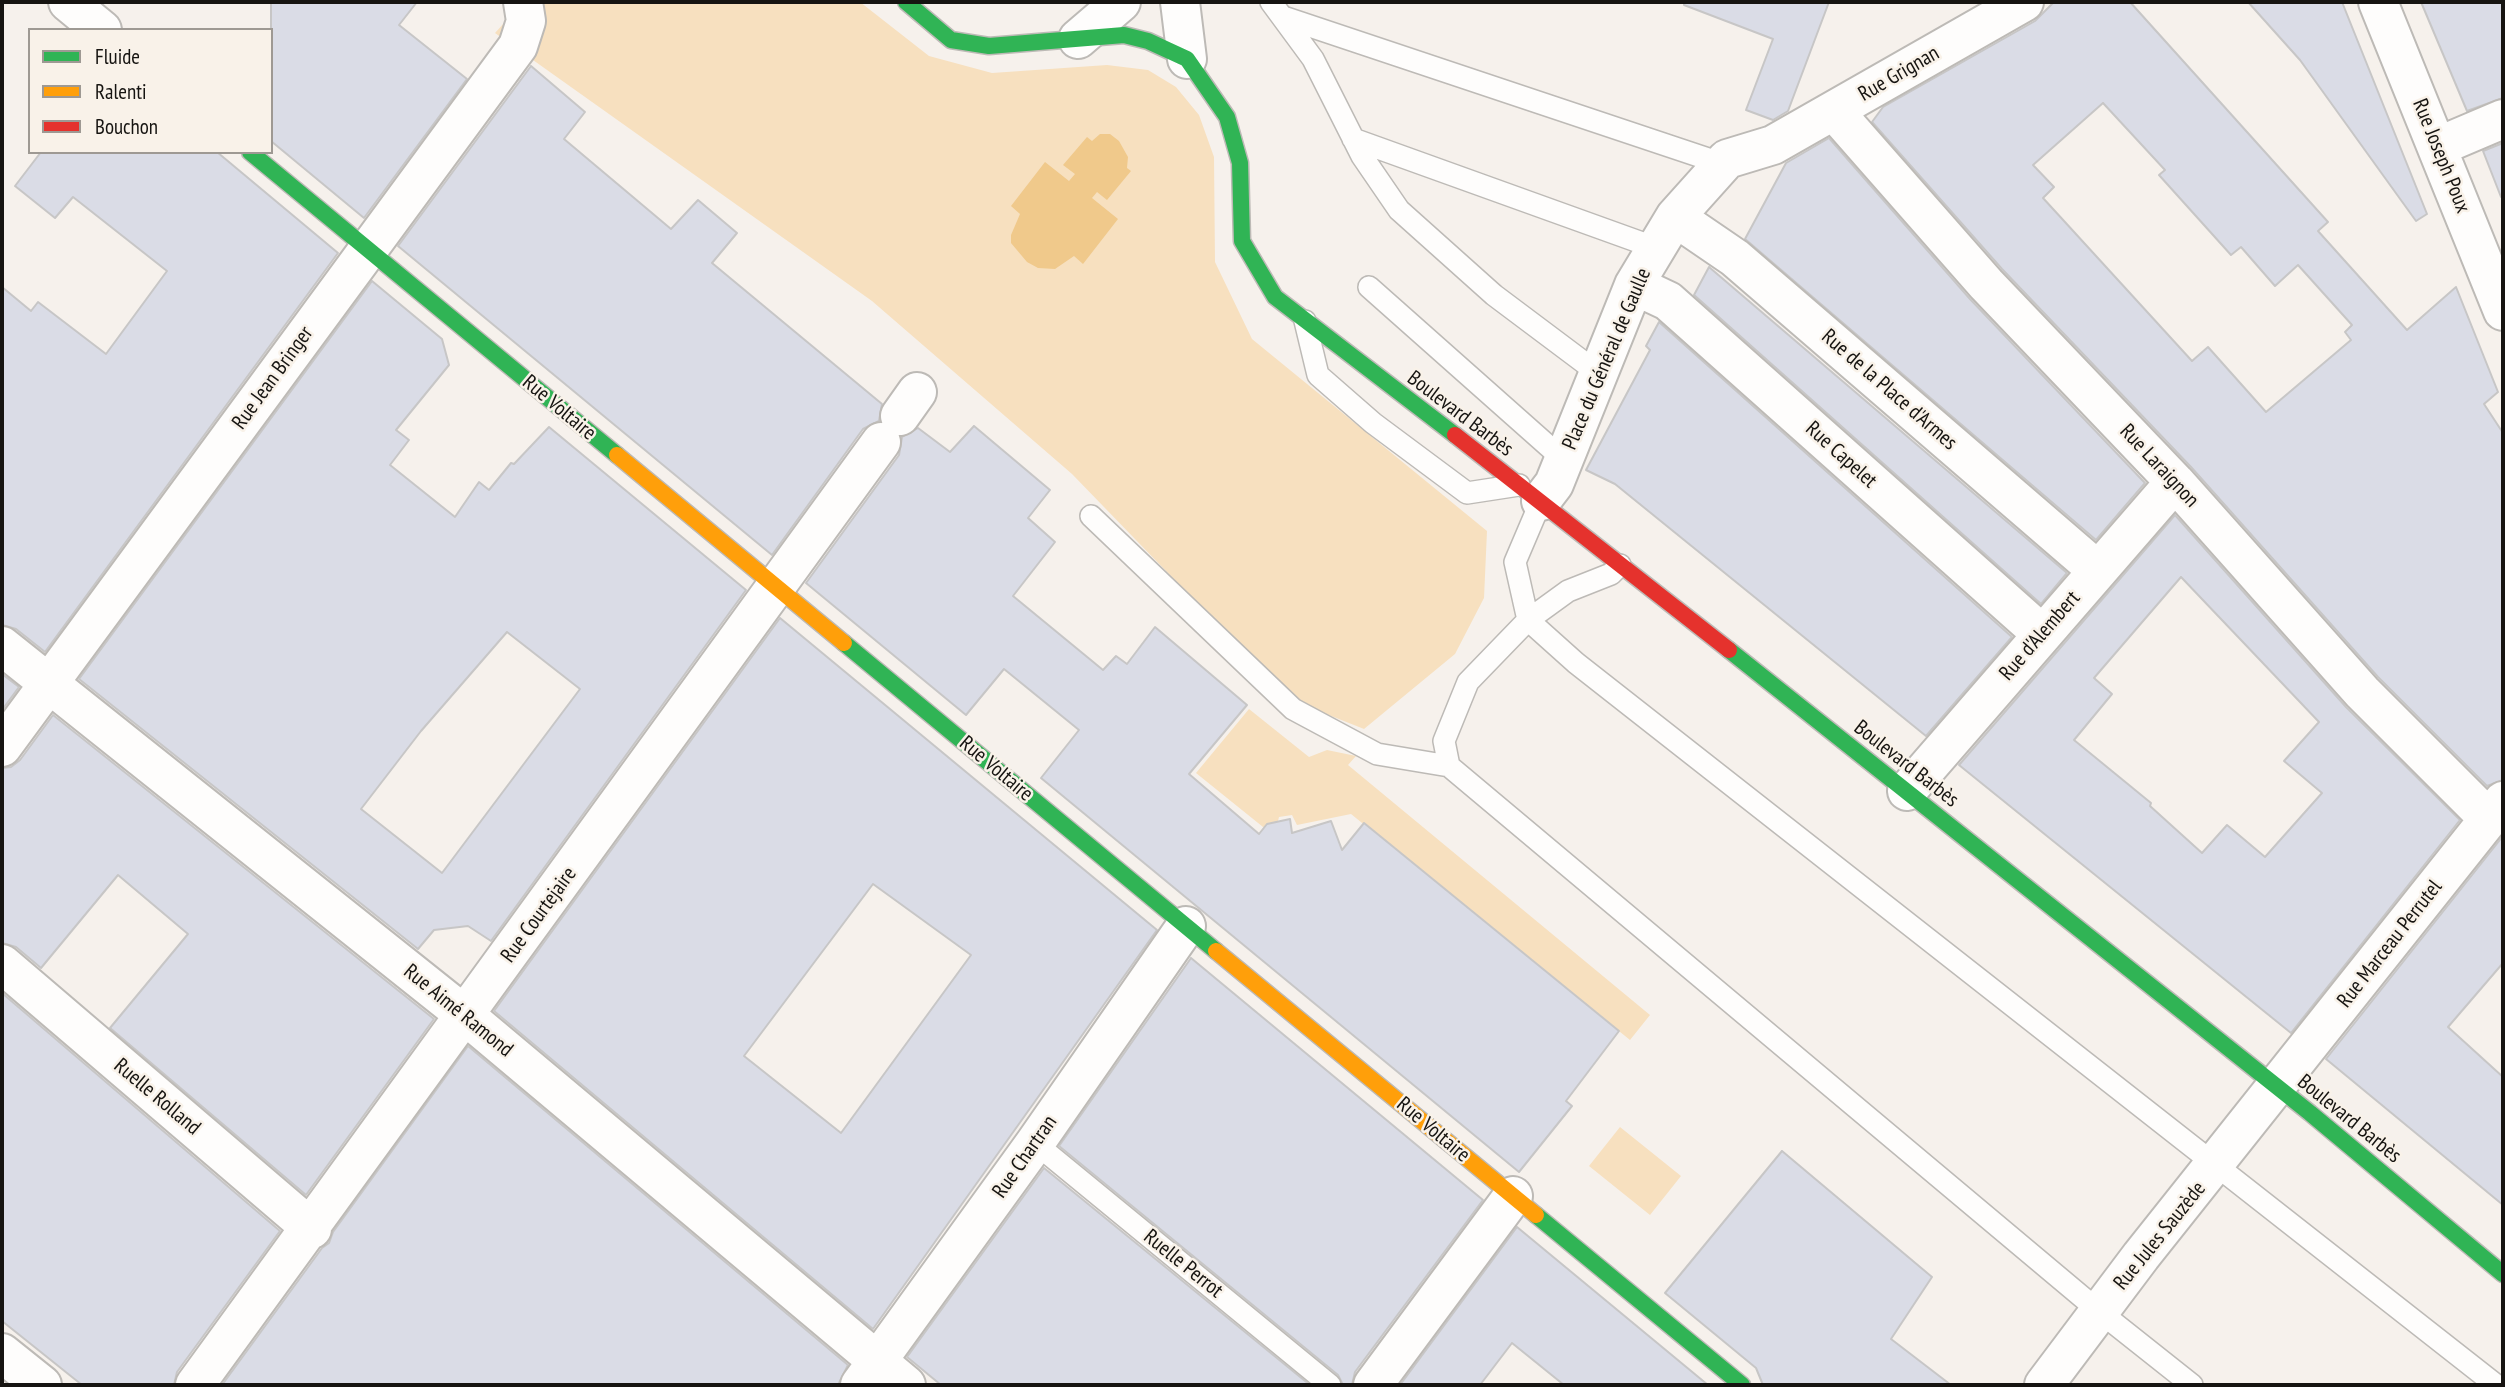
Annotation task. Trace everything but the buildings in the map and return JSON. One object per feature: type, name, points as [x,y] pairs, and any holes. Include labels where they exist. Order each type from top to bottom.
[{"type":"main road","points":[[906,2],[951,40],[989,46],[1124,35],[1148,41],[1186,59]]},
{"type":"main road","name":"Boulevard Barbès","points":[[1186,59],[1227,117],[1240,163],[1242,241],[1275,297],[1530,493],[1907,791],[2277,1088],[2503,1274]]},
{"type":"main road","name":"Rue Voltaire","points":[[252,154],[1742,1385]]},
{"type":"street","points":[[68,2],[100,28]]},
{"type":"street","name":"Rue Jean Bringer","points":[[2,747],[518,46],[526,20],[523,2]]},
{"type":"street","points":[[1078,39],[1121,2]]},
{"type":"street","points":[[1180,2],[1186,59]]},
{"type":"street","name":"Rue Grignan","points":[[1773,145],[2024,2]]},
{"type":"street","name":"Rue Joseph Poux","points":[[2378,2],[2503,311]]},
{"type":"street","name":"Rue Laraignon","points":[[1834,111],[1986,284],[2175,482],[2362,692],[2496,809]]},
{"type":"street","points":[[2437,147],[2503,119]]},
{"type":"street","name":"Place du Général de Gaulle","points":[[1530,493],[1554,484],[1634,285],[1666,233],[1727,159],[1773,145]]},
{"type":"street","name":"Rue de la Place d'Armes","points":[[1666,233],[1735,258],[2097,570]]},
{"type":"street","name":"Rue Capelet","points":[[1634,285],[1668,302],[2042,634]]},
{"type":"street","name":"Rue Courtejaire","points":[[195,1385],[312,1229],[899,417]]},
{"type":"street","name":"Rue d'Alembert","points":[[1907,791],[2175,482]]},
{"type":"street","name":"Rue Aimé Ramond","points":[[2,646],[466,1016],[869,1373],[906,1385]]},
{"type":"street","name":"Rue Marceau Perrutel","points":[[2277,1088],[2496,809]]},
{"type":"street","name":"Rue Chartran","points":[[869,1373],[1035,1143],[1186,926]]},
{"type":"street","name":"Ruelle Rolland","points":[[2,964],[312,1229]]},
{"type":"street","name":"Rue Jules Sauzède","points":[[2044,1385],[2277,1088]]},
{"type":"street","points":[[1373,1385],[1513,1196]]},
{"type":"street","points":[[2,1353],[42,1385]]},
{"type":"lane","points":[[1277,10],[1313,59],[1353,139],[1399,211],[1494,295],[1598,373]]},
{"type":"lane","points":[[1277,10],[1723,164]]},
{"type":"lane","points":[[1353,139],[1666,233]]},
{"type":"lane","points":[[1369,287],[1564,460]]},
{"type":"lane","points":[[1305,321],[1318,375],[1373,423],[1468,493],[1530,493],[1515,562],[1528,620],[1576,663],[2215,1167],[2497,1385]]},
{"type":"lane","points":[[1091,516],[1293,709],[1377,754],[1449,766],[2100,1312],[2192,1385]]},
{"type":"lane","points":[[1449,766],[1444,741],[1468,682],[1528,620],[1568,591],[1611,574],[1620,565]]},
{"type":"lane","name":"Ruelle Perrot","points":[[1035,1143],[1330,1385]]},
{"type":"shaded area","points":[[523,2],[860,2],[929,56],[992,73],[1107,65],[1148,70],[1176,87],[1199,115],[1214,157],[1215,262],[1252,339],[1487,531],[1484,598],[1455,654],[1364,729],[1291,700],[1072,474],[872,301],[495,33]]},
{"type":"shaded area","points":[[1100,134],[1110,134],[1119,141],[1128,157],[1127,168],[1131,171],[1107,200],[1097,192],[1092,198],[1118,219],[1083,264],[1074,256],[1055,269],[1038,268],[1027,262],[1011,243],[1011,235],[1020,214],[1011,206],[1045,162],[1069,181],[1075,174],[1063,165],[1087,137],[1092,141]]},
{"type":"shaded area","points":[[1249,709],[1309,757],[1327,750],[1356,756],[1348,765],[1650,1015],[1630,1040],[1351,814],[1297,825],[1292,815],[1279,817],[1276,829],[1268,831],[1196,773]]},
{"type":"shaded area","points":[[1620,1127],[1681,1176],[1650,1215],[1589,1166]]},
{"type":"traffic: fast","points":[[906,2],[951,40],[989,46],[1124,35],[1148,41],[1187,59],[1227,117],[1240,163],[1242,241],[1275,297],[1455,435]]},
{"type":"traffic: fast","points":[[252,154],[617,455]]},
{"type":"traffic: fast","points":[[844,643],[1216,951]]},
{"type":"traffic: fast","points":[[1729,650],[2310,1113],[2503,1274]]},
{"type":"traffic: fast","points":[[1536,1215],[1742,1385]]},
{"type":"traffic: slow","points":[[617,455],[844,643]]},
{"type":"traffic: slow","points":[[1216,951],[1536,1215]]},
{"type":"traffic: jam","points":[[1455,435],[1729,650]]}]
